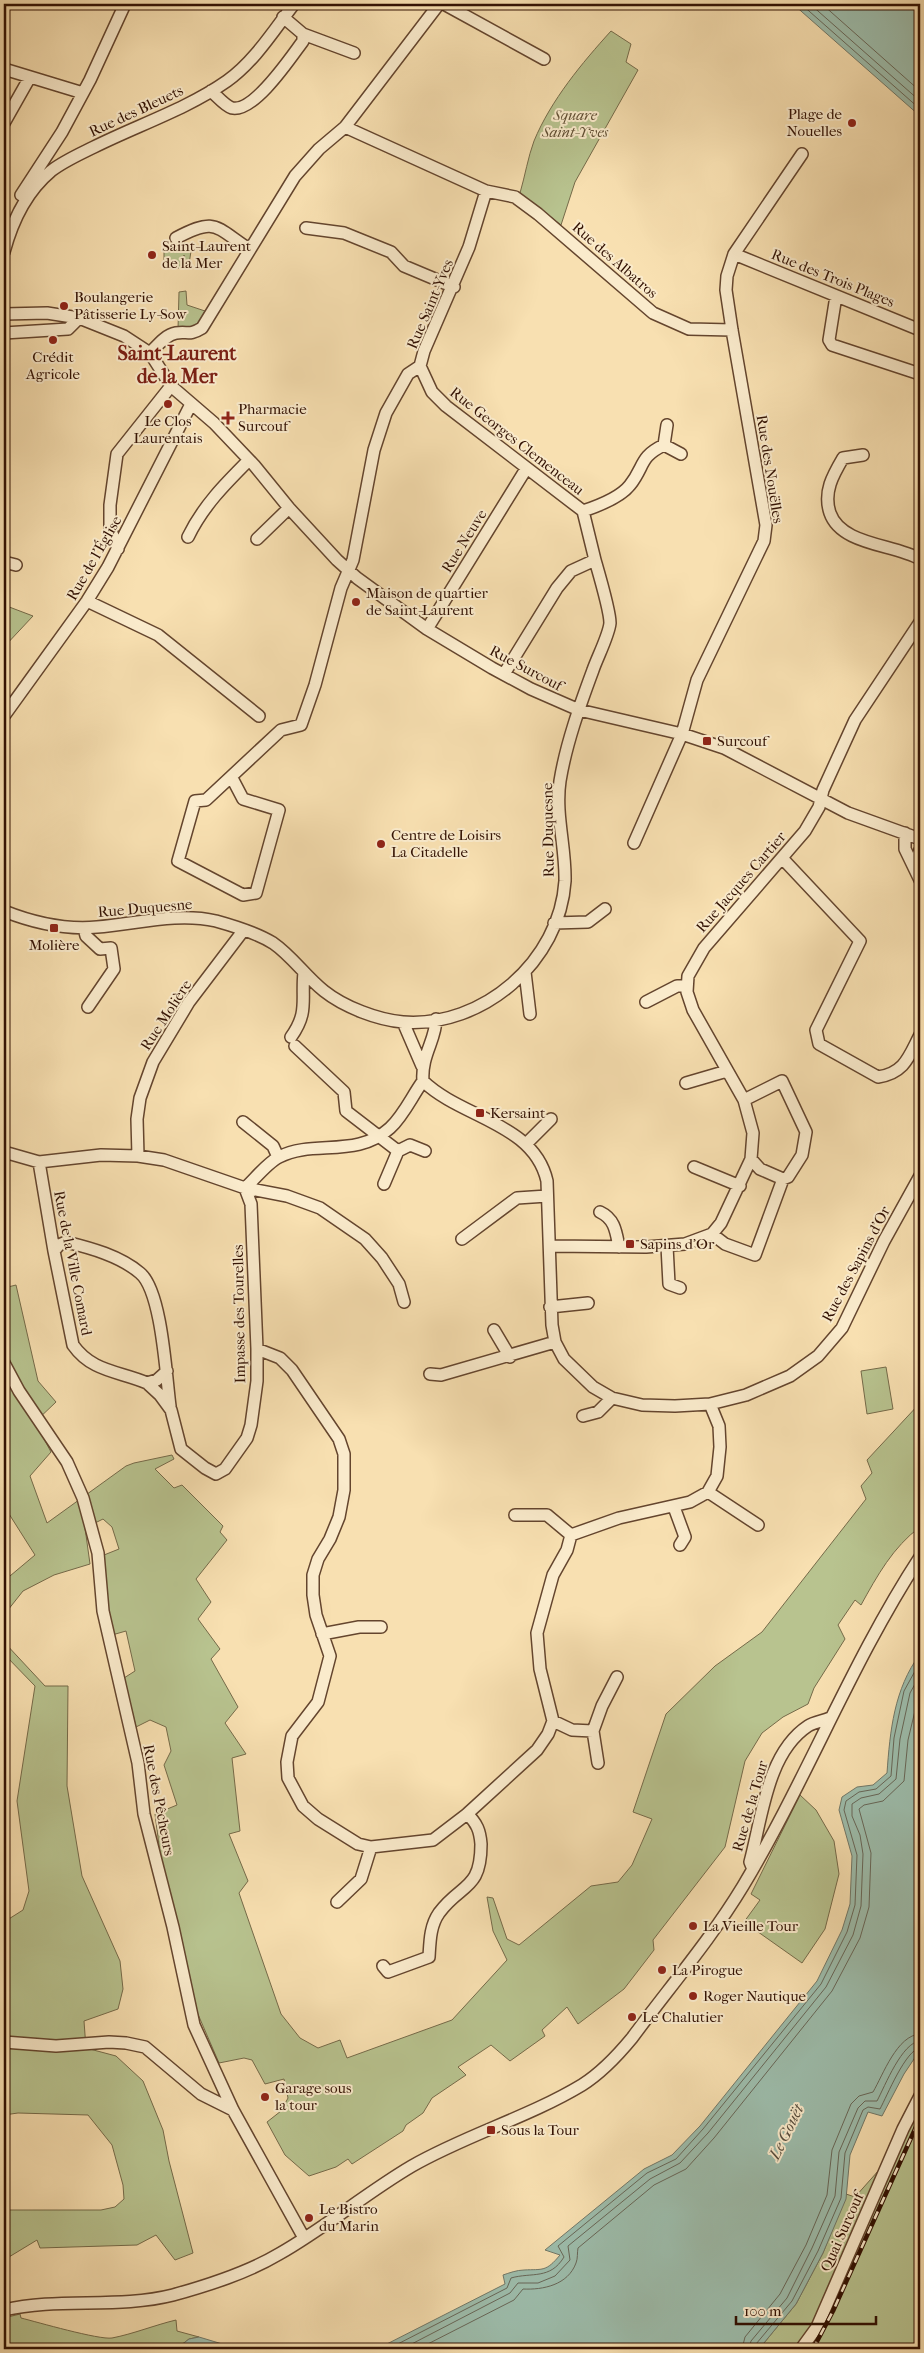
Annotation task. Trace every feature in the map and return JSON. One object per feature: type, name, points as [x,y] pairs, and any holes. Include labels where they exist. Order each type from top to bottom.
[{"type":"street","points":[[18,214],[15,211],[19,198],[62,132],[83,93],[124,4]]},
{"type":"street","name":"Rue des Bleuets","points":[[4,252],[18,214],[38,184],[52,170],[94,147],[211,91],[228,80],[247,63],[294,4]]},
{"type":"street","points":[[4,314],[47,313],[79,318],[124,336],[150,352],[164,338],[176,333],[192,335],[202,328],[295,176],[319,149],[344,127],[439,4]]},
{"type":"street","points":[[444,4],[544,59]]},
{"type":"street","points":[[284,17],[302,34],[354,52]]},
{"type":"street","points":[[211,91],[230,108],[247,105],[265,89],[303,41],[302,34]]},
{"type":"street","points":[[4,69],[83,93]]},
{"type":"street","points":[[4,123],[30,77]]},
{"type":"street","points":[[344,127],[486,191]]},
{"type":"street","name":"Rue des Nouëlles","points":[[634,843],[682,734],[697,680],[764,541],[766,525],[732,330],[726,290],[727,276],[734,254],[802,154]]},
{"type":"street","name":"Rue Saint-Yves","points":[[232,778],[281,730],[301,725],[315,685],[341,588],[349,570],[374,450],[386,413],[408,374],[420,366],[424,351],[454,287],[470,247],[486,191]]},
{"type":"street","name":"Rue des Albatros","points":[[486,191],[515,197],[538,214],[654,313],[689,329],[732,330]]},
{"type":"street","points":[[176,238],[200,226],[214,226],[249,249]]},
{"type":"street","points":[[306,228],[344,233],[391,252],[404,266],[454,287]]},
{"type":"street","name":"Rue des Trois Plages","points":[[734,254],[920,330]]},
{"type":"street","points":[[836,296],[830,340],[832,345],[920,374]]},
{"type":"street","points":[[4,333],[68,329],[79,318]]},
{"type":"street","name":"Rue Surcouf","points":[[150,352],[171,386],[249,460],[289,508],[349,570],[426,628],[531,689],[579,710],[682,734],[724,748],[848,813],[920,838]]},
{"type":"street","name":"Rue Georges Clemenceau","points":[[420,366],[432,392],[526,469],[583,512]]},
{"type":"street","points":[[118,549],[110,528],[110,505],[117,454],[171,386]]},
{"type":"street","name":"Rue de l'Église","points":[[4,716],[87,602],[118,549],[157,467],[191,404]]},
{"type":"street","points":[[664,445],[667,425]]},
{"type":"street","points":[[664,445],[681,454]]},
{"type":"street","points":[[583,512],[600,506],[629,486],[648,453],[664,445]]},
{"type":"street","points":[[863,455],[843,458],[830,479],[829,509],[834,523],[842,532],[854,537],[908,552],[920,558]]},
{"type":"street","points":[[188,537],[197,518],[216,493],[249,460]]},
{"type":"street","name":"Rue Neuve","points":[[426,628],[526,469]]},
{"type":"street","points":[[257,539],[289,508]]},
{"type":"street","name":"Rue Duquesne","points":[[4,911],[28,921],[61,928],[84,928],[181,918],[218,922],[272,943],[324,991],[346,1003],[371,1014],[403,1022],[436,1019],[465,1012],[505,991],[525,972],[545,944],[554,924],[565,882],[560,780],[579,710],[610,624],[583,512]]},
{"type":"street","points":[[504,674],[557,588],[571,571],[595,560]]},
{"type":"street","points":[[4,562],[16,564]]},
{"type":"street","points":[[87,602],[158,635],[259,716]]},
{"type":"street","name":"Rue Jacques Cartier","points":[[686,986],[692,966],[704,948],[806,831],[855,720],[920,622]]},
{"type":"street","points":[[232,778],[243,799],[280,810],[256,893],[243,895],[178,860],[195,800],[206,800],[232,778]]},
{"type":"street","points":[[905,833],[905,849],[918,876]]},
{"type":"street","points":[[918,876],[917,858],[920,850]]},
{"type":"street","points":[[782,858],[860,941],[816,1030],[819,1044],[878,1077],[889,1076],[899,1070],[920,1035]]},
{"type":"street","points":[[554,924],[588,922],[605,909]]},
{"type":"street","name":"Rue Duquesne","points":[[84,928],[86,936],[100,949],[111,948],[114,969],[88,1007]]},
{"type":"street","name":"Rue Molière","points":[[138,1156],[137,1119],[140,1098],[153,1062],[189,1002],[243,931]]},
{"type":"street","points":[[304,972],[302,992],[304,1012],[302,1023],[293,1042],[344,1092],[346,1110],[398,1151]]},
{"type":"street","points":[[525,972],[530,1014]]},
{"type":"street","points":[[550,1246],[667,1246],[685,1244],[712,1234],[721,1223],[751,1159],[753,1133],[744,1100],[693,1010],[686,986],[677,986],[646,1002]]},
{"type":"street","points":[[422,1066],[436,1027],[436,1019]]},
{"type":"street","points":[[245,1188],[278,1157],[293,1152],[351,1146],[377,1136],[390,1128],[423,1081],[422,1066],[403,1022]]},
{"type":"street","points":[[686,1083],[728,1070]]},
{"type":"street","name":"Rue des Sapins d'Or","points":[[423,1081],[442,1096],[513,1134],[527,1144],[544,1167],[550,1246],[550,1307],[555,1342],[564,1359],[578,1373],[612,1398],[642,1405],[710,1404],[746,1396],[790,1376],[818,1356],[842,1328],[884,1241],[920,1176]]},
{"type":"street","points":[[712,1234],[725,1244],[755,1254],[783,1179],[788,1177],[802,1155],[806,1132],[782,1081],[744,1100]]},
{"type":"street","points":[[527,1144],[551,1119]]},
{"type":"street","points":[[243,1122],[273,1146],[278,1157]]},
{"type":"street","points":[[384,1184],[398,1151],[410,1145],[425,1151]]},
{"type":"street","points":[[4,1152],[40,1162],[101,1155],[138,1156],[164,1160],[245,1188],[287,1196],[320,1208],[364,1239],[382,1258],[399,1284],[404,1302]]},
{"type":"street","points":[[751,1159],[760,1169],[783,1179]]},
{"type":"street","name":"Rue de la Ville Comard","points":[[40,1162],[48,1218],[73,1345],[82,1357],[91,1364],[147,1382],[160,1394],[171,1410],[181,1449]]},
{"type":"street","points":[[694,1167],[740,1186]]},
{"type":"street","name":"Impasse des Tourelles","points":[[181,1449],[205,1468],[216,1474],[225,1469],[247,1438],[251,1425],[256,1381],[257,1349],[251,1204],[245,1188]]},
{"type":"street","points":[[462,1239],[517,1198],[547,1196]]},
{"type":"street","points":[[600,1212],[609,1216],[614,1226],[619,1247]]},
{"type":"street","points":[[48,1218],[57,1233],[66,1242],[113,1257],[141,1274],[152,1292],[167,1371],[171,1410]]},
{"type":"street","points":[[54,1251],[66,1242]]},
{"type":"street","points":[[667,1246],[669,1284],[680,1288]]},
{"type":"street","points":[[550,1307],[588,1303]]},
{"type":"street","points":[[494,1330],[510,1357]]},
{"type":"street","points":[[430,1374],[441,1374],[510,1357],[555,1342]]},
{"type":"street","points":[[257,1349],[280,1358],[292,1370],[339,1439],[344,1454],[344,1490],[339,1517],[330,1539],[318,1559],[313,1575],[313,1595],[322,1634],[330,1656],[328,1669],[318,1702],[292,1736],[287,1762],[288,1778],[293,1791],[303,1806],[318,1819],[358,1844],[371,1847],[433,1840],[467,1814],[537,1750],[553,1721],[540,1669],[537,1634],[553,1575],[567,1550],[571,1535]]},
{"type":"street","name":"Rue des Pêcheurs","points":[[4,1364],[19,1391],[67,1462],[83,1498],[98,1553],[103,1611],[138,1764],[144,1814],[173,1927],[190,2012],[208,2060],[304,2238]]},
{"type":"street","points":[[147,1382],[157,1380],[167,1371]]},
{"type":"street","points":[[583,1416],[598,1412],[612,1398]]},
{"type":"street","points":[[571,1535],[619,1518],[690,1502],[708,1492],[717,1476],[720,1447],[719,1426],[710,1404]]},
{"type":"street","points":[[708,1492],[758,1525]]},
{"type":"street","points":[[674,1507],[686,1537],[680,1545]]},
{"type":"street","points":[[514,1515],[547,1515],[571,1535]]},
{"type":"street","points":[[4,2310],[56,2303],[132,2301],[172,2295],[223,2279],[279,2255],[412,2166],[468,2137],[554,2100],[584,2084],[615,2057],[632,2038],[730,1906],[782,1816],[830,1718],[903,1583],[920,1557]]},
{"type":"street","points":[[322,1634],[359,1627],[381,1627]]},
{"type":"street","points":[[598,1763],[593,1731],[602,1706],[617,1677]]},
{"type":"street","name":"Rue de la Tour","points":[[753,1868],[750,1862],[770,1781],[779,1758],[790,1742],[808,1725],[830,1718]]},
{"type":"street","points":[[553,1721],[572,1730],[593,1731]]},
{"type":"street","points":[[383,1966],[388,1972],[429,1957],[431,1928],[440,1912],[476,1876],[481,1859],[480,1838],[478,1825],[467,1814]]},
{"type":"street","points":[[337,1902],[361,1879],[371,1847]]},
{"type":"street","points":[[4,2042],[56,2046],[108,2042],[145,2047],[202,2094],[234,2110]]},
{"type":"street","name":"Quai Surcouf","points":[[801,2349],[817,2328],[920,2096]]},
{"type":"green space","name":"Square Saint-Yves","points":[[611,31],[631,44],[626,62],[638,70],[575,182],[561,225],[520,193],[528,160],[541,126],[558,97],[578,69]]},
{"type":"green space","points":[[184,243],[192,245],[189,264],[185,265],[184,255],[184,268],[164,268],[164,246],[184,246]]},
{"type":"green space","points":[[186,291],[187,305],[205,311],[195,326],[178,329],[179,292]]},
{"type":"green space","points":[[4,605],[33,616],[4,647]]},
{"type":"green space","points":[[16,1285],[38,1381],[56,1402],[35,1422],[51,1452],[30,1476],[47,1523],[126,1466],[172,1455],[174,1459],[155,1469],[174,1488],[182,1485],[223,1526],[220,1532],[227,1540],[196,1579],[211,1602],[198,1619],[220,1649],[211,1659],[238,1707],[225,1723],[246,1754],[232,1758],[240,1831],[229,1834],[248,1881],[239,1893],[281,2014],[300,2038],[318,2048],[340,2040],[347,2058],[452,2020],[507,1960],[493,1931],[487,1897],[493,1898],[507,1939],[519,1945],[591,1886],[618,1882],[632,1865],[652,1819],[633,1812],[666,1714],[715,1666],[762,1632],[866,1499],[861,1486],[872,1473],[867,1460],[920,1403],[920,1527],[894,1553],[861,1605],[855,1600],[838,1625],[845,1639],[814,1688],[808,1704],[783,1717],[762,1733],[745,1761],[725,1847],[653,1940],[654,1950],[624,1989],[578,2024],[567,2007],[542,2030],[545,2036],[510,2061],[491,2045],[458,2067],[466,2075],[432,2098],[423,2113],[406,2125],[403,2131],[352,2164],[348,2159],[336,2167],[309,2176],[285,2155],[267,2122],[281,2111],[288,2098],[284,2079],[265,2084],[252,2060],[244,2058],[219,2063],[194,2005],[181,1936],[161,1861],[155,1814],[177,1805],[164,1765],[171,1751],[166,1727],[150,1720],[136,1727],[124,1678],[135,1671],[126,1631],[112,1635],[105,1589],[104,1555],[119,1549],[112,1527],[103,1519],[85,1528],[90,1564],[54,1575],[23,1591],[4,1615],[4,1581],[35,1555],[4,1506],[4,1288]]},
{"type":"green space","points":[[886,1367],[893,1409],[867,1414],[861,1371]]},
{"type":"green space","points":[[4,1642],[45,1686],[68,1686],[67,1786],[82,1876],[120,1961],[123,1989],[118,2009],[84,2021],[86,2048],[116,2056],[143,2081],[163,2130],[169,2161],[193,2253],[175,2260],[156,2235],[137,2245],[40,2248],[37,2240],[4,2260],[4,2210],[101,2210],[115,2207],[124,2199],[123,2185],[112,2145],[88,2115],[18,2113],[4,2115],[4,1922],[23,1910],[29,1891],[17,1801],[35,1686],[4,1654]]},
{"type":"green space","points":[[800,1795],[816,1810],[834,1841],[839,1874],[825,1929],[802,1963],[744,1922],[760,1900],[751,1894]]},
{"type":"green space","points":[[920,2085],[920,2349],[759,2349],[796,2304],[823,2253],[846,2194],[855,2197],[879,2170]]},
{"type":"green space","points":[[20,2314],[21,2318],[105,2338],[120,2336],[176,2320],[177,2331],[199,2337],[189,2339],[176,2349],[4,2349],[4,2318]]},
{"type":"water","points":[[793,4],[920,4],[920,116]]},
{"type":"water","name":"Le Gouët","points":[[920,1654],[920,2050],[904,2074],[882,2116],[868,2112],[850,2155],[846,2199],[823,2253],[796,2304],[759,2349],[377,2349],[505,2284],[503,2275],[519,2270],[540,2269],[551,2264],[560,2255],[545,2250],[644,2169],[672,2155],[700,2126],[817,1981],[842,1930],[850,1904],[852,1856],[839,1810],[842,1797],[857,1787],[873,1785],[887,1773],[892,1726],[899,1696],[911,1667]]},
{"type":"water","points":[[199,2337],[239,2349],[176,2349],[189,2339]]},
{"type":"railway","points":[[813,2349],[833,2311],[920,2118]]},
{"type":"place","name":"Plage de Nouelles","points":[[852,123]]},
{"type":"place","name":"Saint-Laurent de la Mer","points":[[152,255]]},
{"type":"place","name":"Boulangerie Pâtisserie Ly-Sow","points":[[64,306]]},
{"type":"place","name":"Crédit Agricole","points":[[53,340]]},
{"type":"place","name":"Le Clos Laurentais","points":[[168,404]]},
{"type":"place","name":"Pharmacie Surcouf","points":[[228,418]]},
{"type":"place","name":"Maison de quartier de Saint-Laurent","points":[[356,602]]},
{"type":"place","name":"Surcouf","points":[[707,741]]},
{"type":"place","name":"Centre de Loisirs La Citadelle","points":[[381,844]]},
{"type":"place","name":"Molière","points":[[54,928]]},
{"type":"place","name":"Kersaint","points":[[480,1113]]},
{"type":"place","name":"Sapins d'Or","points":[[630,1244]]},
{"type":"place","name":"La Vieille Tour","points":[[693,1926]]},
{"type":"place","name":"La Pirogue","points":[[662,1970]]},
{"type":"place","name":"Roger Nautique","points":[[693,1996]]},
{"type":"place","name":"Le Chalutier","points":[[632,2017]]},
{"type":"place","name":"Garage sous la tour","points":[[265,2097]]},
{"type":"place","name":"Sous la Tour","points":[[491,2130]]},
{"type":"place","name":"Le Bistro du Marin","points":[[309,2218]]},
{"type":"district","name":"Saint-Laurent de la Mer","points":[[177,364]]}]
